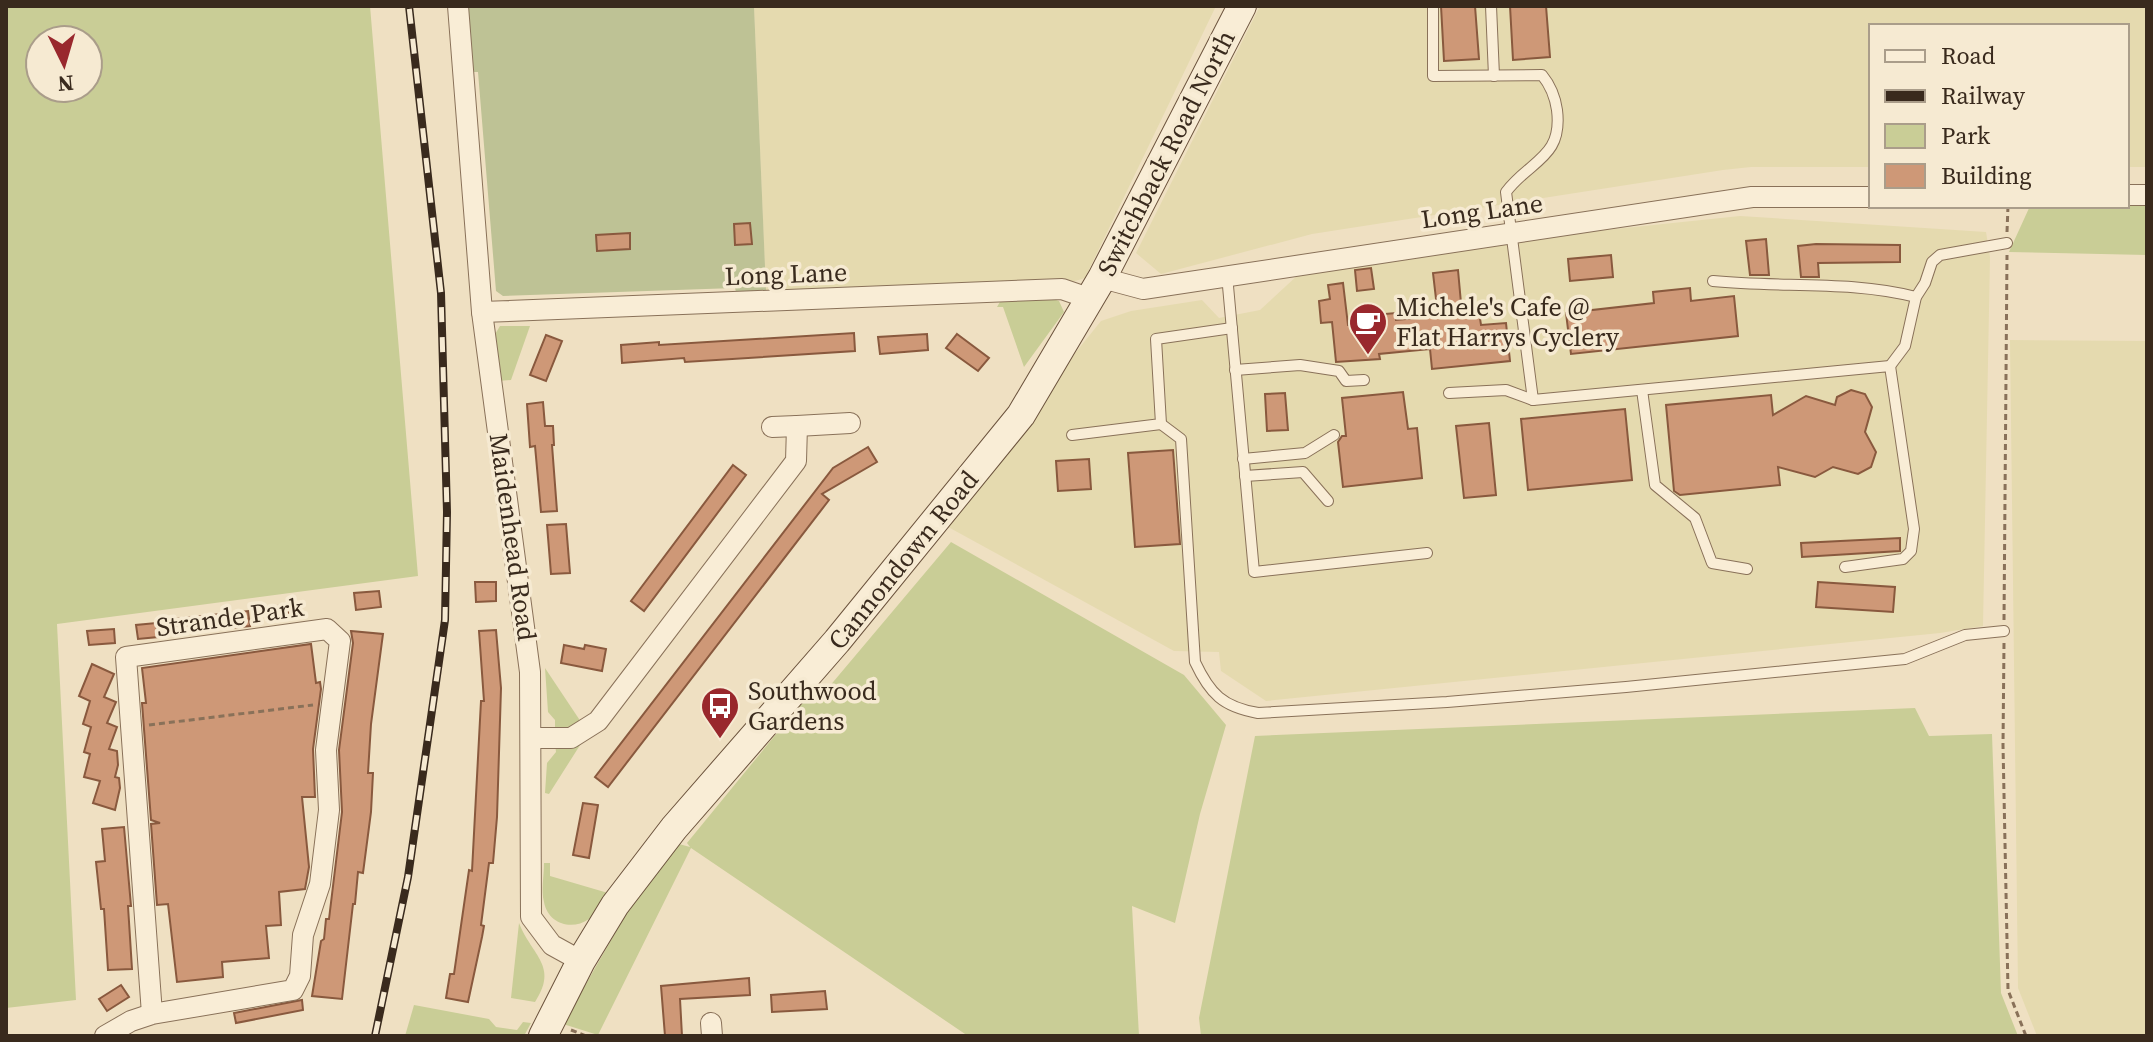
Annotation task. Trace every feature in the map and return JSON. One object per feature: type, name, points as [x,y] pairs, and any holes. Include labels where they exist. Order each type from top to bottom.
[{"type":"main road","name":"Switchback Road North","points":[[1097,288],[1242,6]]},
{"type":"main road","name":"Cannondown Road","points":[[581,961],[615,905],[674,828],[837,641],[1021,415],[1097,288]]},
{"type":"main road","points":[[543,1036],[581,961]]},
{"type":"street","name":"Maidenhead Road","points":[[458,6],[482,312],[530,672],[531,917],[552,945],[581,961]]},
{"type":"street","name":"Long Lane","points":[[482,312],[1062,289],[1143,289],[1752,197],[1869,197]]},
{"type":"street","points":[[772,427],[850,423]]},
{"type":"street","points":[[532,738],[571,738],[598,721],[796,461],[797,426]]},
{"type":"street","name":"Strande Park","points":[[105,1036],[131,1021],[152,1014],[293,990],[300,976],[303,935],[320,884],[329,810],[326,750],[340,641],[327,629],[126,657],[152,1014]]},
{"type":"lane","points":[[1433,6],[1433,76],[1542,75],[1555,98],[1558,121],[1556,140],[1547,154],[1515,180],[1506,192],[1533,400]]},
{"type":"lane","points":[[1491,6],[1494,76]]},
{"type":"lane","points":[[1845,567],[1903,559],[1911,551],[1914,529],[1890,366],[1905,346],[1916,297],[1932,262],[1940,255],[2007,243]]},
{"type":"lane","points":[[1227,275],[1254,572],[1427,553]]},
{"type":"lane","points":[[1713,281],[1883,289],[1916,297]]},
{"type":"lane","points":[[1161,424],[1156,339],[1232,328]]},
{"type":"lane","points":[[1235,370],[1300,365],[1339,371],[1346,381],[1364,380]]},
{"type":"lane","points":[[1449,393],[1506,390],[1533,400],[1890,366]]},
{"type":"lane","points":[[1642,390],[1655,485],[1695,518],[1712,563],[1747,569]]},
{"type":"lane","points":[[1072,435],[1161,424],[1181,439],[1195,662],[1205,683],[1236,709],[1258,713],[1447,702],[1672,683],[1905,659],[1965,635],[2004,631]]},
{"type":"lane","points":[[1243,459],[1305,453],[1334,435]]},
{"type":"lane","points":[[1245,476],[1303,472],[1328,501]]},
{"type":"path","points":[[131,727],[332,703]]},
{"type":"shaded area","points":[[754,6],[1216,6],[1085,278],[1075,281],[766,293]]},
{"type":"shaded area","points":[[1260,6],[2147,6],[2147,167],[2129,167],[2129,24],[1869,24],[1869,167],[1751,167],[1723,170],[1312,234],[1161,274],[1136,253]]},
{"type":"shaded area","points":[[1740,216],[1986,232],[1990,257],[1983,626],[1940,633],[1266,701],[1221,671],[1219,652],[1174,651],[939,522],[1101,321],[1131,311],[1202,300],[1219,318],[1260,310],[1299,274],[1376,254]]},
{"type":"shaded area","points":[[2010,340],[2147,341],[2147,1036],[2037,1036],[2018,988]]},
{"type":"green space","points":[[6,6],[370,6],[418,576],[57,624],[76,1000],[6,1008]]},
{"type":"green space","points":[[468,6],[754,6],[766,290],[736,292],[735,288],[503,296],[496,291],[478,72],[473,72]]},
{"type":"green space","points":[[2147,202],[2147,255],[2009,252],[2029,208],[2129,208],[2129,203]]},
{"type":"green space","points":[[1001,300],[1059,301],[1064,312],[1024,367],[1003,307],[997,307]]},
{"type":"green space","points":[[500,326],[530,326],[511,380],[498,381],[494,336]]},
{"type":"green space","points":[[951,542],[1184,675],[1226,725],[1200,814],[1175,923],[1132,906],[1139,1036],[968,1036],[691,848],[598,1035],[563,1024],[626,914],[679,844],[690,847],[687,843],[813,689],[823,694]]},
{"type":"green space","points":[[545,668],[583,725],[568,730],[555,728],[555,720],[548,712]]},
{"type":"green space","points":[[1915,708],[1929,736],[1992,734],[2001,993],[2018,1036],[1201,1036],[1199,1018],[1255,736]]},
{"type":"green space","points":[[582,742],[549,794],[545,793],[547,763],[556,752],[555,744]]},
{"type":"green space","points":[[544,863],[550,863],[550,876],[608,893],[589,919],[568,925],[550,916],[543,897]]},
{"type":"green space","points":[[519,923],[544,970],[542,990],[535,1002],[511,998]]},
{"type":"green space","points":[[414,1005],[489,1019],[496,1027],[517,1030],[523,1022],[531,1023],[524,1036],[405,1036]]},
{"type":"building","points":[[1441,6],[1475,6],[1479,59],[1444,61]]},
{"type":"building","points":[[1510,6],[1546,6],[1550,57],[1513,60]]},
{"type":"building","points":[[750,223],[752,244],[735,245],[734,224]]},
{"type":"building","points":[[630,233],[630,249],[597,251],[596,235]]},
{"type":"building","points":[[1766,239],[1769,275],[1750,275],[1746,241]]},
{"type":"building","points":[[1900,245],[1900,262],[1818,263],[1819,277],[1801,277],[1798,246]]},
{"type":"building","points":[[1611,255],[1613,277],[1570,281],[1568,259]]},
{"type":"building","points":[[1371,268],[1374,289],[1357,291],[1355,270]]},
{"type":"building","points":[[1458,270],[1462,314],[1479,312],[1481,325],[1506,323],[1510,361],[1432,369],[1430,349],[1379,354],[1380,359],[1336,362],[1332,322],[1321,323],[1319,301],[1330,299],[1328,285],[1343,283],[1348,325],[1375,322],[1374,315],[1396,313],[1396,320],[1438,316],[1433,273]]},
{"type":"building","points":[[1690,288],[1691,301],[1734,296],[1738,336],[1571,354],[1566,313],[1654,303],[1653,292]]},
{"type":"building","points":[[854,333],[855,351],[622,363],[621,345]]},
{"type":"building","points":[[927,334],[928,350],[880,354],[878,337]]},
{"type":"building","points":[[957,334],[989,358],[978,371],[946,348]]},
{"type":"building","points":[[546,335],[562,341],[546,381],[530,375]]},
{"type":"building","points":[[1851,390],[1865,394],[1872,407],[1865,432],[1876,452],[1871,467],[1858,474],[1833,467],[1815,477],[1778,467],[1780,485],[1680,495],[1674,491],[1666,405],[1771,395],[1773,415],[1806,396],[1835,405],[1837,397]]},
{"type":"building","points":[[1403,392],[1408,429],[1417,428],[1422,478],[1343,487],[1338,442],[1346,436],[1342,398]]},
{"type":"building","points":[[1285,393],[1288,430],[1267,431],[1265,394]]},
{"type":"building","points":[[543,402],[545,426],[553,426],[557,511],[541,512],[535,446],[530,447],[527,404]]},
{"type":"building","points":[[1625,409],[1632,480],[1528,490],[1521,419]]},
{"type":"building","points":[[1489,423],[1496,495],[1464,498],[1456,426]]},
{"type":"building","points":[[868,447],[877,462],[822,494],[829,500],[608,787],[595,777],[833,468]]},
{"type":"building","points":[[1173,450],[1180,544],[1135,547],[1128,453]]},
{"type":"building","points":[[1089,459],[1091,489],[1058,491],[1056,461]]},
{"type":"building","points":[[733,465],[746,475],[644,611],[631,601]]},
{"type":"building","points":[[566,524],[570,573],[551,574],[547,525]]},
{"type":"building","points":[[1900,538],[1900,551],[1802,557],[1801,543]]},
{"type":"building","points":[[475,582],[496,582],[496,601],[476,602]]},
{"type":"building","points":[[1818,582],[1895,587],[1893,612],[1816,607]]},
{"type":"building","points":[[379,591],[381,607],[356,610],[354,593]]},
{"type":"building","points":[[288,605],[288,619],[267,621],[265,607]]},
{"type":"building","points":[[248,611],[250,626],[176,633],[175,619]]},
{"type":"building","points":[[156,623],[158,637],[138,639],[136,625]]},
{"type":"building","points":[[114,629],[115,643],[89,645],[87,631]]},
{"type":"building","points":[[496,630],[501,688],[497,817],[493,863],[489,863],[481,925],[484,926],[468,1002],[446,998],[450,974],[454,974],[469,870],[472,871],[481,701],[484,701],[479,631]]},
{"type":"building","points":[[351,631],[383,634],[371,724],[368,773],[373,773],[371,812],[363,873],[358,872],[353,904],[342,999],[312,996],[321,941],[324,939],[326,919],[329,919],[342,812],[339,750],[353,643]]},
{"type":"building","points":[[311,644],[316,683],[320,682],[321,689],[313,749],[315,797],[302,797],[309,867],[305,889],[279,892],[281,925],[266,926],[269,958],[222,962],[223,977],[177,982],[168,904],[157,905],[151,824],[160,823],[151,820],[142,668]]},
{"type":"building","points":[[564,645],[606,649],[602,671],[561,663]]},
{"type":"building","points":[[92,664],[114,674],[104,697],[116,702],[107,723],[117,727],[109,749],[117,751],[115,777],[119,778],[120,788],[115,810],[93,803],[100,781],[84,777],[90,754],[84,752],[91,727],[83,724],[90,701],[79,696]]},
{"type":"building","points":[[583,803],[598,805],[589,858],[573,855]]},
{"type":"building","points":[[124,827],[131,906],[128,906],[132,969],[108,970],[104,909],[101,909],[96,862],[105,861],[102,829]]},
{"type":"building","points":[[749,978],[750,995],[680,999],[682,1036],[665,1036],[661,986]]},
{"type":"building","points":[[121,985],[129,997],[107,1011],[99,999]]},
{"type":"building","points":[[825,991],[827,1009],[772,1012],[771,995]]},
{"type":"building","points":[[302,1000],[303,1010],[236,1023],[234,1013]]},
{"type":"railway","points":[[375,1036],[408,877],[445,620],[447,512],[441,293],[409,6]]},
{"type":"place","name":"Michele's Cafe @ Flat Harrys Cyclery","points":[[1368,356]]},
{"type":"place","name":"Southwood Gardens","points":[[720,740]]}]
